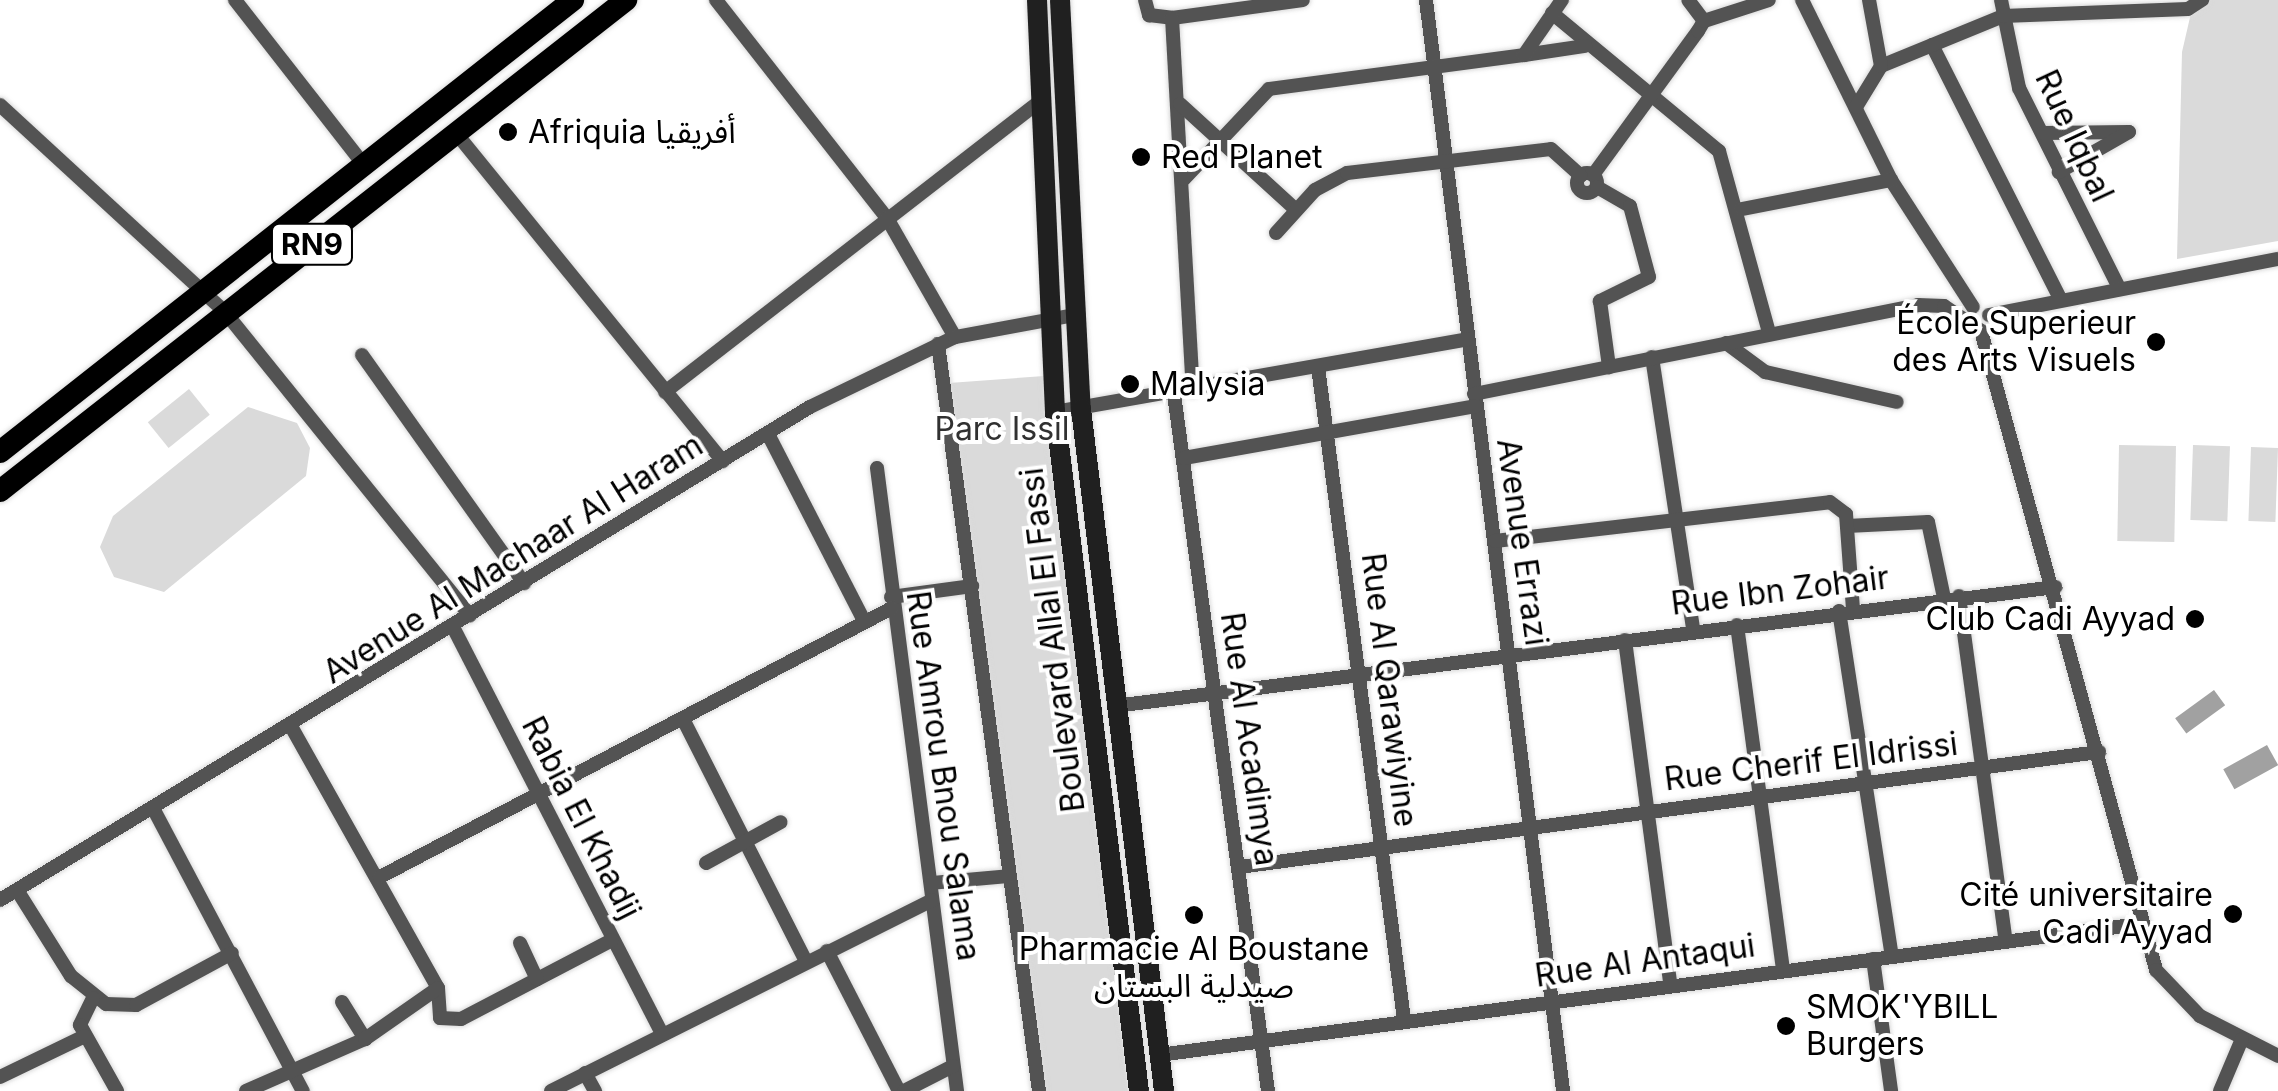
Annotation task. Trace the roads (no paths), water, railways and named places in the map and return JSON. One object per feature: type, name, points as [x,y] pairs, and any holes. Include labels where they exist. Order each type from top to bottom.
[{"type":"main road","name":"RN9","points":[[0,452],[573,0]]},
{"type":"main road","name":"RN9","points":[[0,491],[626,0]]},
{"type":"main road","name":"Boulevard Allal El Fassi","points":[[1037,0],[1055,412],[1140,1091]]},
{"type":"main road","name":"Boulevard Allal El Fassi","points":[[1060,0],[1081,409],[1164,1091]]},
{"type":"street","points":[[236,0],[363,164]]},
{"type":"street","points":[[716,0],[887,218],[955,337]]},
{"type":"street","points":[[1145,0],[1149,14],[1172,18],[1235,3],[1302,0]]},
{"type":"street","name":"Avenue Errazi","points":[[1426,0],[1564,1091]]},
{"type":"street","points":[[1688,0],[1704,20]]},
{"type":"street","points":[[1590,179],[1656,94],[1704,20],[1769,0]]},
{"type":"street","points":[[1802,0],[1891,180],[1981,330],[2056,586],[2140,924],[2168,988],[2242,1039],[2278,1056]]},
{"type":"street","points":[[1868,0],[1881,66]]},
{"type":"street","name":"Rue Iqbal","points":[[2000,0],[2014,74],[2119,288]]},
{"type":"street","points":[[1856,107],[1881,66],[2003,16],[2178,10],[2202,0]]},
{"type":"street","points":[[1524,55],[1557,6],[1585,46],[1656,94],[1712,140],[1742,209],[1770,332]]},
{"type":"street","points":[[1172,18],[1180,104],[1193,390]]},
{"type":"street","points":[[1932,45],[2061,300]]},
{"type":"street","points":[[1184,179],[1269,89],[1432,62],[1585,46]]},
{"type":"street","points":[[666,392],[1040,100]]},
{"type":"street","points":[[1180,104],[1224,135],[1296,209]]},
{"type":"street","points":[[0,106],[225,312],[470,616]]},
{"type":"street","points":[[2042,133],[2130,132],[2059,172]]},
{"type":"street","points":[[456,133],[723,462]]},
{"type":"street","points":[[1276,233],[1330,178],[1552,149],[1630,206],[1649,277],[1600,301],[1609,367]]},
{"type":"street","points":[[1742,209],[1891,180]]},
{"type":"street","points":[[1184,458],[1327,432],[1770,332],[1928,304],[1989,315],[2278,259]]},
{"type":"street","name":"Avenue Al Machaar Al Haram","points":[[0,900],[292,728],[768,434],[955,337],[1075,315]]},
{"type":"street","points":[[1981,330],[1989,315]]},
{"type":"street","points":[[1055,412],[1468,339]]},
{"type":"street","points":[[1726,343],[1765,372],[1897,402]]},
{"type":"street","points":[[938,344],[1039,1091]]},
{"type":"street","points":[[362,355],[524,583]]},
{"type":"street","points":[[1652,357],[1694,629]]},
{"type":"street","name":"Rue Al Qarawiyine","points":[[1318,368],[1404,1019]]},
{"type":"street","name":"Rue Al Acadimya","points":[[1174,394],[1268,1091]]},
{"type":"street","points":[[768,434],[864,621]]},
{"type":"street","name":"Rue Amrou Bnou Salama","points":[[877,468],[956,1091]]},
{"type":"street","points":[[1495,541],[1679,514],[1830,502],[1848,526],[1846,611],[1892,956]]},
{"type":"street","points":[[1848,526],[1928,522],[1951,597],[1982,768],[2006,942]]},
{"type":"street","points":[[380,877],[684,721],[864,621],[891,602],[972,586]]},
{"type":"street","name":"Rue Ibn Zohair","points":[[1116,706],[1694,629],[2056,586]]},
{"type":"street","points":[[1736,625],[1782,970]]},
{"type":"street","name":"Rabia El Khadij","points":[[454,627],[662,1034]]},
{"type":"street","points":[[1624,640],[1670,982]]},
{"type":"street","points":[[684,721],[806,961]]},
{"type":"street","points":[[292,728],[380,877],[438,988],[440,1018],[452,1021],[612,940]]},
{"type":"street","name":"Rue Cherif El Idrissi","points":[[1239,867],[2099,752]]},
{"type":"street","points":[[154,810],[303,1091]]},
{"type":"street","points":[[706,864],[781,822]]},
{"type":"street","points":[[931,883],[1010,876]]},
{"type":"street","points":[[17,890],[93,998],[136,1005],[232,953]]},
{"type":"street","points":[[551,1091],[932,900]]},
{"type":"street","name":"Rue Al Antaqui","points":[[1159,1055],[1404,1019],[1551,1003],[1670,982],[2140,924]]},
{"type":"street","points":[[520,942],[537,979]]},
{"type":"street","points":[[827,951],[901,1091],[954,1066]]},
{"type":"street","points":[[1873,959],[1891,1091]]},
{"type":"street","points":[[246,1091],[294,1074],[365,1039],[438,988]]},
{"type":"street","points":[[93,998],[80,1017],[85,1036],[117,1091]]},
{"type":"street","points":[[342,1002],[365,1039]]},
{"type":"street","points":[[0,1077],[85,1036]]},
{"type":"street","points":[[2220,1091],[2242,1039]]},
{"type":"street","points":[[585,1073],[595,1091]]},
{"type":"place","name":"Afriquia أفريقيا","points":[[508,132]]},
{"type":"place","name":"Red Planet","points":[[1141,157]]},
{"type":"place","name":"École Superieur des Arts Visuels","points":[[2156,342]]},
{"type":"place","name":"Malysia","points":[[1130,384]]},
{"type":"place","name":"Club Cadi Ayyad","points":[[2195,619]]},
{"type":"place","name":"Cité universitaire Cadi Ayyad","points":[[2233,914]]},
{"type":"place","name":"Pharmacie Al Boustane صيدلية البستان","points":[[1194,915]]},
{"type":"place","name":"SMOK'YBILL Burgers","points":[[1786,1026]]},
{"type":"park label","name":"Parc Issil","points":[[1002,429]]}]
